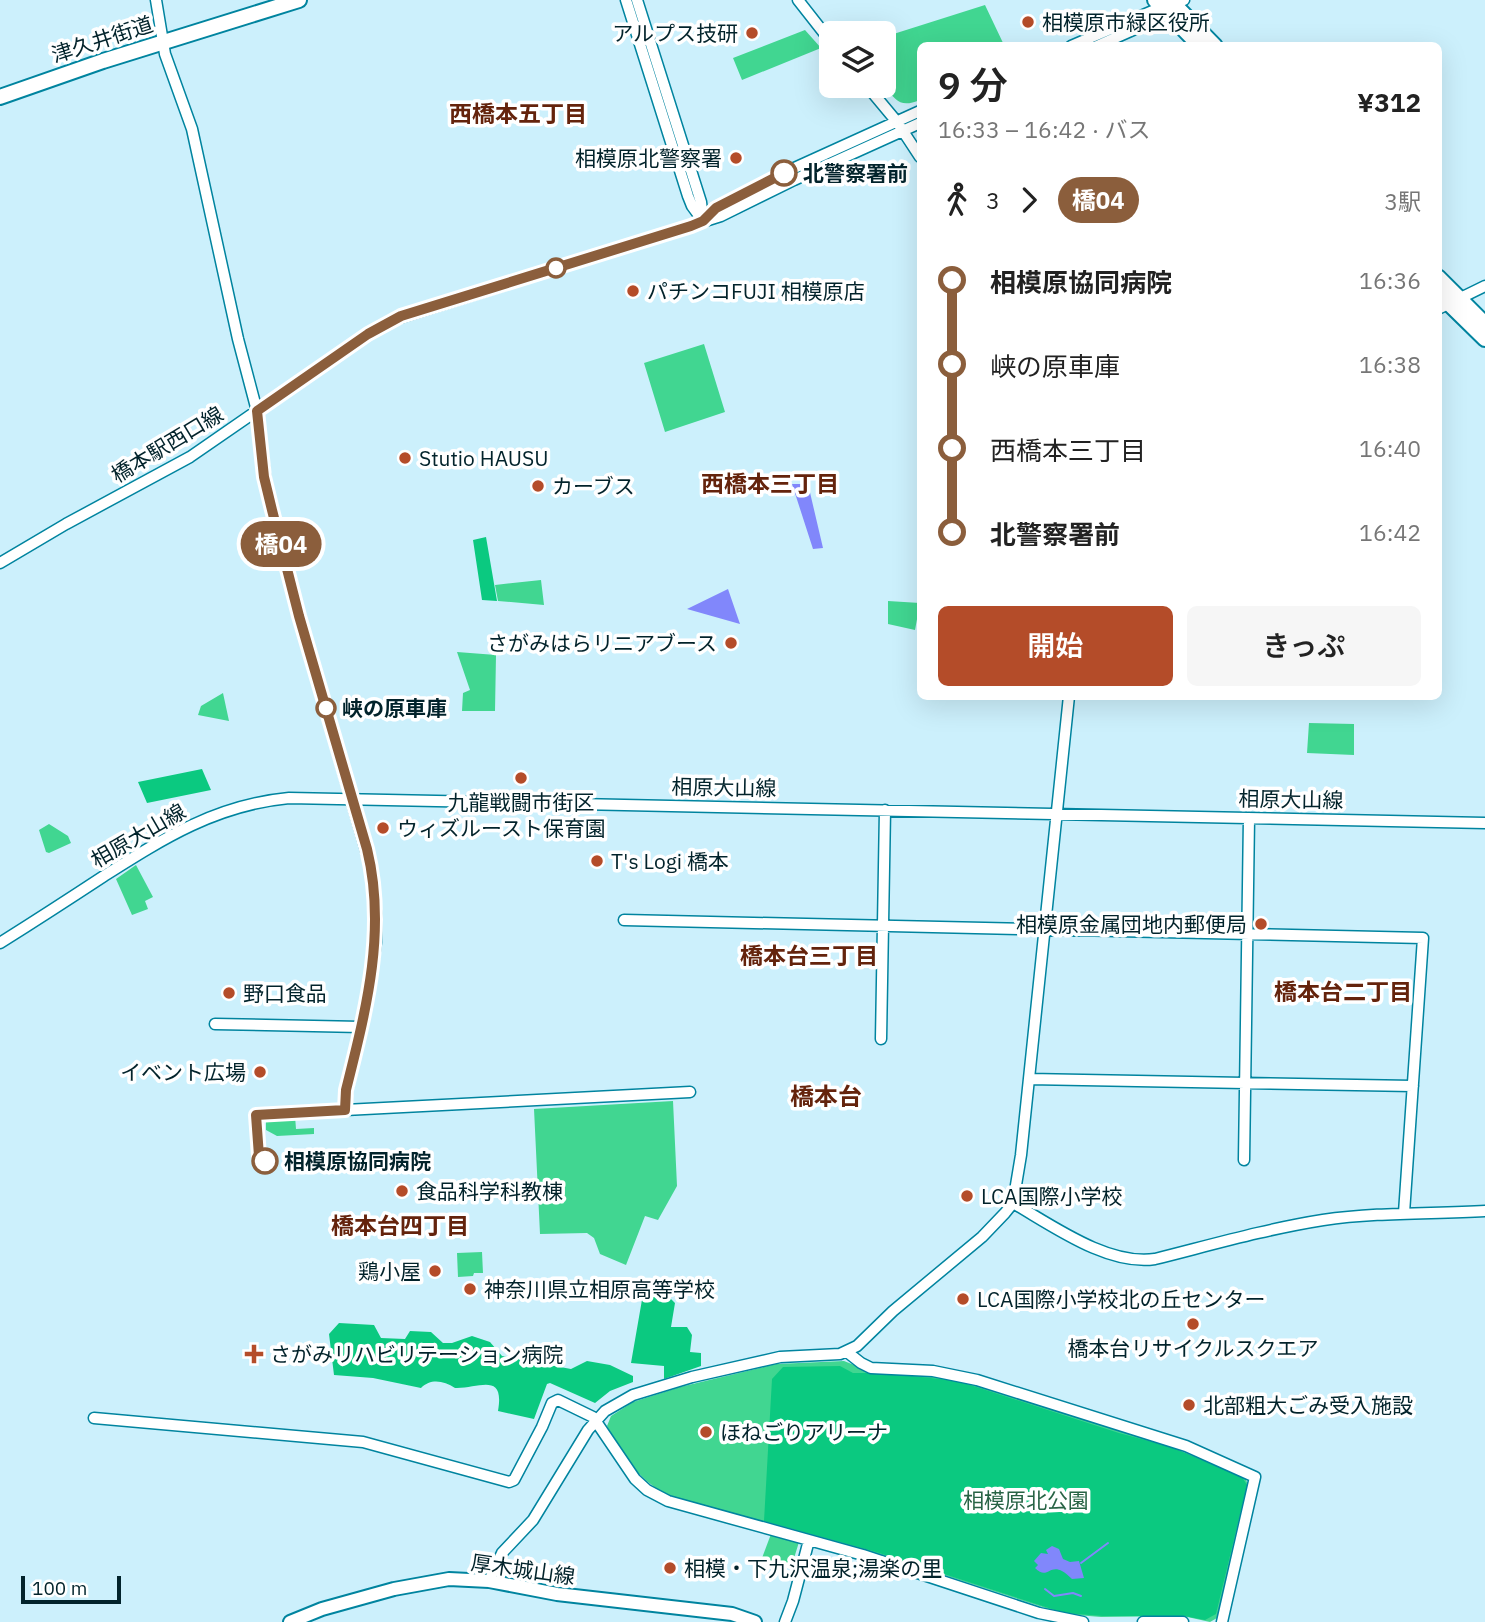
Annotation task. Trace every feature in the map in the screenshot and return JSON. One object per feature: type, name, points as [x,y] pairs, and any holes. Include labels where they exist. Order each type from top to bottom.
[{"type":"highway","name":"津久井街道","points":[[0,97],[163,41],[299,0]]},
{"type":"highway","points":[[1169,4],[1197,42]]},
{"type":"highway","points":[[1169,4],[1211,42]]},
{"type":"highway","points":[[1446,301],[1485,324]]},
{"type":"highway","points":[[1446,301],[1485,339]]},
{"type":"main road","name":"厚木城山線","points":[[290,1622],[322,1609],[419,1583],[449,1579],[489,1581],[557,1594],[732,1615],[755,1622]]},
{"type":"street","points":[[156,0],[165,54],[192,129],[238,339],[257,411],[264,477],[272,510],[299,616],[353,797],[371,869],[376,914],[372,970],[346,1090],[345,1110],[690,1092]]},
{"type":"street","points":[[626,0],[688,196],[703,221]]},
{"type":"street","points":[[637,0],[701,202],[703,221]]},
{"type":"street","points":[[798,0],[819,27]]},
{"type":"street","points":[[1080,42],[1169,4]]},
{"type":"street","points":[[1104,42],[1169,4]]},
{"type":"street","points":[[877,98],[917,152]]},
{"type":"street","name":"橋本駅西口線","points":[[0,564],[66,524],[190,457],[368,334],[401,316],[641,243],[703,221],[716,208],[758,186],[900,126],[917,113]]},
{"type":"street","name":"橋本駅西口線","points":[[900,126],[917,123]]},
{"type":"street","points":[[1446,301],[1485,285]]},
{"type":"street","points":[[489,1581],[498,1561],[533,1521],[596,1420],[611,1407],[633,1395],[681,1380],[780,1357],[847,1352],[866,1340],[912,1294],[982,1237],[1013,1203],[1017,1189],[1069,700]]},
{"type":"street","name":"相原大山線","points":[[0,943],[157,842],[196,822],[236,808],[276,799],[353,797],[1485,823]]},
{"type":"street","points":[[881,1039],[885,810]]},
{"type":"street","points":[[1244,1160],[1249,818]]},
{"type":"street","points":[[624,920],[1423,938],[1404,1213]]},
{"type":"street","points":[[215,1024],[361,1027]]},
{"type":"street","points":[[1029,1079],[1413,1086]]},
{"type":"street","points":[[1013,1203],[1102,1252],[1137,1261],[1325,1220],[1404,1213],[1485,1211]]},
{"type":"street","points":[[847,1352],[871,1368],[952,1374],[1002,1387],[1186,1446],[1255,1477],[1222,1622]]},
{"type":"street","points":[[93,1418],[363,1442],[507,1482],[514,1480],[555,1400],[589,1414],[596,1420],[625,1467],[640,1484],[654,1495],[675,1504],[878,1559],[1039,1613],[1083,1622]]},
{"type":"street","points":[[785,1622],[809,1541]]},
{"type":"street","points":[[1143,1622],[1183,1622]]},
{"type":"green space","points":[[985,5],[1003,42],[917,42],[917,101],[903,103],[896,99],[896,33]]},
{"type":"green space","points":[[805,30],[819,46],[819,49],[742,80],[733,58]]},
{"type":"green space","points":[[704,344],[725,412],[665,432],[644,363]]},
{"type":"green space","points":[[486,537],[497,601],[482,600],[473,540]]},
{"type":"green space","points":[[541,580],[544,605],[498,601],[495,585]]},
{"type":"green space","points":[[888,601],[917,603],[915,630],[888,624]]},
{"type":"green space","points":[[457,652],[496,655],[495,711],[462,711],[463,693],[470,690]]},
{"type":"green space","points":[[223,693],[229,721],[198,715],[201,706]]},
{"type":"green space","points":[[1309,723],[1354,724],[1354,755],[1307,753]]},
{"type":"green space","points":[[202,769],[211,790],[147,803],[138,782]]},
{"type":"green space","points":[[49,824],[68,836],[71,843],[46,852],[39,830]]},
{"type":"green space","points":[[136,865],[153,897],[145,901],[148,909],[132,915],[116,879]]},
{"type":"green space","points":[[673,1101],[677,1186],[658,1220],[645,1216],[626,1265],[600,1254],[594,1238],[587,1233],[540,1234],[534,1109]]},
{"type":"green space","points":[[295,1116],[296,1129],[314,1128],[314,1134],[277,1136],[266,1130],[266,1122],[271,1118]]},
{"type":"green space","points":[[482,1252],[483,1273],[458,1277],[457,1253]]},
{"type":"green space","points":[[643,1294],[670,1298],[675,1303],[671,1327],[687,1327],[692,1335],[690,1352],[701,1353],[701,1366],[664,1379],[664,1366],[631,1363]]},
{"type":"green space","points":[[339,1323],[374,1325],[381,1338],[405,1339],[410,1331],[431,1332],[443,1343],[452,1343],[472,1336],[490,1342],[502,1356],[571,1369],[587,1361],[610,1365],[633,1376],[633,1382],[610,1391],[595,1403],[547,1384],[534,1419],[498,1411],[499,1399],[494,1386],[455,1388],[442,1382],[433,1382],[421,1388],[373,1378],[334,1375],[329,1334]]},
{"type":"green space","name":"相模原北公園","points":[[844,1361],[872,1372],[926,1374],[964,1379],[1171,1447],[1244,1476],[1248,1484],[1217,1618],[1210,1622],[1183,1616],[1101,1617],[1064,1614],[876,1553],[673,1498],[642,1477],[619,1448],[607,1426],[611,1416],[633,1402],[680,1387],[776,1364]]},
{"type":"green space","name":"相模原北公園","points":[[840,1366],[853,1373],[885,1373],[958,1381],[1171,1447],[1242,1477],[1247,1485],[1216,1614],[1205,1620],[1184,1616],[1064,1613],[873,1551],[764,1521],[772,1379],[783,1367]]},
{"type":"green space","points":[[771,1534],[799,1542],[791,1568],[762,1558]]},
{"type":"shaded area","points":[[792,484],[808,484],[823,548],[813,549]]},
{"type":"shaded area","points":[[728,589],[740,624],[687,609]]},
{"type":"shaded area","points":[[1052,1546],[1059,1549],[1063,1559],[1070,1562],[1079,1561],[1084,1578],[1072,1579],[1059,1570],[1044,1573],[1035,1568],[1038,1565],[1034,1561],[1041,1553],[1048,1554],[1046,1550]]},
{"type":"waterway","points":[[1081,1563],[1108,1543]]},
{"type":"waterway","points":[[1045,1589],[1054,1596],[1073,1593],[1081,1596]]},
{"type":"bus line","name":"橋04","points":[[265,1161],[259,1156],[256,1115],[345,1110],[346,1090],[372,970],[376,914],[367,849],[299,616],[266,485],[257,411],[368,334],[401,316],[691,226],[703,221],[716,208],[784,173]]},
{"type":"place","name":"相模原市緑区役所","points":[[1028,22]]},
{"type":"place","name":"アルプス技研","points":[[752,33]]},
{"type":"place","name":"相模原北警察署","points":[[736,158]]},
{"type":"place","name":"北警察署前","points":[[784,173]]},
{"type":"place","name":"パチンコFUJI 相模原店","points":[[633,291]]},
{"type":"place","name":"Stutio HAUSU","points":[[405,458]]},
{"type":"place","name":"カーブス","points":[[538,486]]},
{"type":"place","name":"さがみはらリニアブース","points":[[731,643]]},
{"type":"place","name":"峡の原車庫","points":[[326,708]]},
{"type":"place","name":"九龍戦闘市街区","points":[[521,778]]},
{"type":"place","name":"ウィズルースト保育園","points":[[383,828]]},
{"type":"place","name":"T's Logi 橋本","points":[[597,861]]},
{"type":"place","name":"相模原金属団地内郵便局","points":[[1261,924]]},
{"type":"place","name":"野口食品","points":[[229,993]]},
{"type":"place","name":"イベント広場","points":[[260,1072]]},
{"type":"place","name":"相模原協同病院","points":[[265,1161]]},
{"type":"place","name":"食品科学科教棟","points":[[402,1191]]},
{"type":"place","name":"LCA国際小学校","points":[[967,1196]]},
{"type":"place","name":"鶏小屋","points":[[435,1271]]},
{"type":"place","name":"神奈川県立相原高等学校","points":[[470,1289]]},
{"type":"place","name":"LCA国際小学校北の丘センター","points":[[963,1299]]},
{"type":"place","name":"橋本台リサイクルスクエア","points":[[1193,1324]]},
{"type":"place","name":"さがみリハビリテーション病院","points":[[254,1354]]},
{"type":"place","name":"北部粗大ごみ受入施設","points":[[1189,1405]]},
{"type":"place","name":"ほねごりアリーナ","points":[[706,1432]]},
{"type":"place","name":"相模・下九沢温泉;湯楽の里","points":[[670,1568]]},
{"type":"district","name":"西橋本五丁目","points":[[518,113]]},
{"type":"district","name":"西橋本三丁目","points":[[770,483]]},
{"type":"district","name":"橋本台三丁目","points":[[809,955]]},
{"type":"district","name":"橋本台二丁目","points":[[1343,991]]},
{"type":"district","name":"橋本台","points":[[826,1096]]},
{"type":"district","name":"橋本台四丁目","points":[[400,1225]]}]
